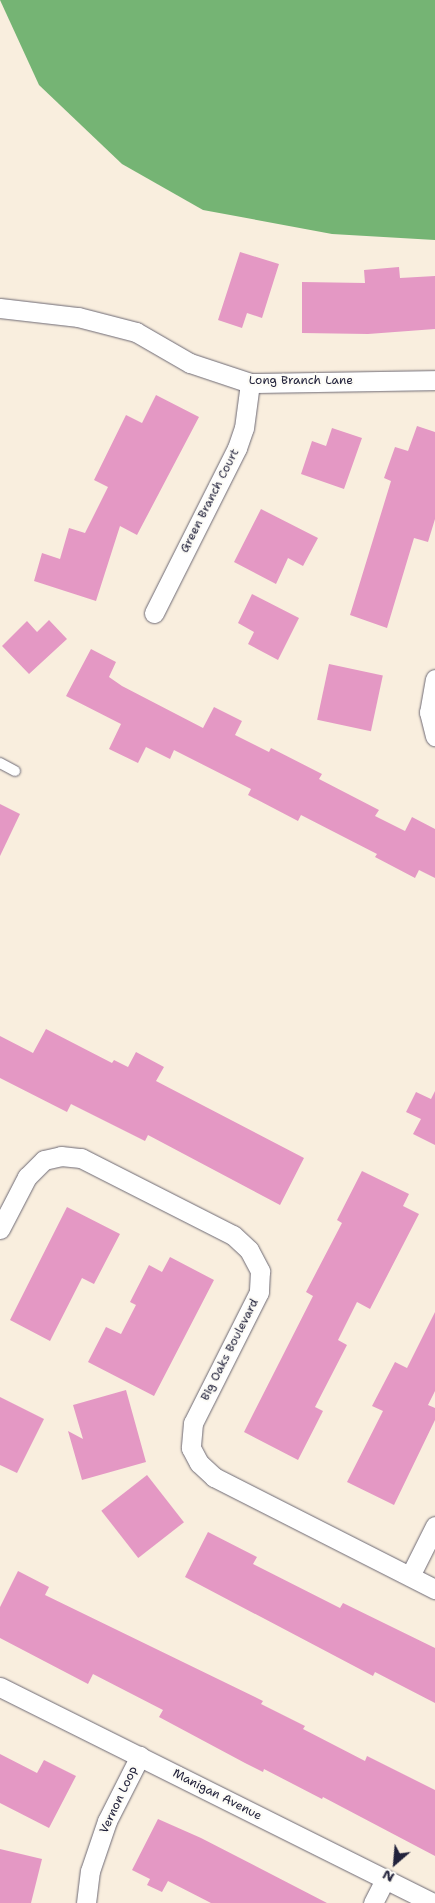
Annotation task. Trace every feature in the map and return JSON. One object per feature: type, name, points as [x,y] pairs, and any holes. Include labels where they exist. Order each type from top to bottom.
[{"type":"street","name":"Long Branch Lane","points":[[0,308],[78,317],[136,332],[190,363],[250,384],[435,380]]},
{"type":"street","name":"Green Branch Court","points":[[154,613],[237,448],[244,428],[250,384]]},
{"type":"street","points":[[435,680],[429,712],[435,736]]},
{"type":"street","name":"Big Oaks Boulevard","points":[[0,1229],[27,1177],[44,1160],[61,1156],[81,1158],[233,1235],[249,1250],[260,1271],[259,1292],[193,1424],[192,1448],[199,1463],[214,1478],[435,1589]]},
{"type":"street","points":[[410,1576],[435,1526]]},
{"type":"street","name":"Manigan Avenue","points":[[0,1687],[434,1903]]},
{"type":"street","name":"Vernon Loop","points":[[86,1903],[90,1871],[107,1821],[140,1756]]},
{"type":"street","points":[[373,1903],[385,1879]]},
{"type":"lane","points":[[0,763],[15,771]]},
{"type":"green space","points":[[0,0],[435,0],[435,240],[332,234],[203,210],[122,164],[39,85]]},
{"type":"building","points":[[240,252],[279,264],[262,318],[247,313],[242,328],[218,320]]},
{"type":"building","points":[[399,267],[400,278],[435,276],[435,329],[368,334],[302,333],[302,282],[365,283],[364,270]]},
{"type":"building","points":[[156,395],[199,417],[137,535],[120,526],[96,601],[34,581],[42,553],[60,559],[69,528],[85,533],[108,487],[94,480],[126,415],[142,423]]},
{"type":"building","points":[[417,426],[435,432],[435,519],[428,542],[414,538],[387,628],[350,615],[391,481],[384,478],[395,447],[408,451]]},
{"type":"building","points":[[332,428],[362,438],[344,489],[301,474],[312,441],[326,446]]},
{"type":"building","points":[[261,509],[318,538],[303,566],[288,558],[276,584],[234,562]]},
{"type":"building","points":[[252,594],[299,618],[278,660],[248,644],[254,632],[238,623]]},
{"type":"building","points":[[49,620],[67,639],[29,674],[2,646],[27,621],[37,632]]},
{"type":"building","points":[[91,649],[116,662],[109,677],[122,686],[203,728],[214,707],[242,721],[235,735],[269,752],[271,748],[322,774],[319,779],[379,810],[375,816],[405,831],[412,817],[435,829],[435,878],[419,870],[415,878],[375,857],[377,854],[301,815],[298,821],[248,795],[251,789],[174,750],[170,759],[146,747],[138,763],[109,749],[121,724],[66,696]]},
{"type":"building","points":[[329,664],[383,675],[371,731],[317,720]]},
{"type":"building","points":[[0,804],[20,814],[0,856]]},
{"type":"building","points":[[46,1029],[112,1063],[114,1060],[128,1067],[136,1052],[164,1067],[156,1081],[304,1158],[280,1205],[148,1135],[145,1141],[71,1104],[67,1112],[0,1078],[0,1036],[33,1053]]},
{"type":"building","points":[[435,1091],[435,1145],[413,1134],[421,1119],[406,1112],[416,1092],[431,1099]]},
{"type":"building","points":[[362,1171],[409,1194],[403,1206],[419,1214],[370,1309],[357,1302],[338,1340],[347,1345],[315,1407],[323,1411],[298,1460],[244,1432],[313,1296],[306,1292],[342,1223],[337,1220]]},
{"type":"building","points":[[67,1207],[120,1234],[94,1284],[82,1278],[50,1341],[10,1320]]},
{"type":"building","points":[[170,1257],[214,1280],[154,1396],[88,1362],[106,1327],[121,1334],[136,1305],[130,1302],[149,1265],[162,1272]]},
{"type":"building","points":[[435,1312],[435,1391],[428,1405],[435,1408],[435,1420],[394,1505],[347,1482],[383,1411],[372,1406],[395,1362],[407,1368]]},
{"type":"building","points":[[126,1390],[146,1462],[82,1480],[68,1431],[83,1439],[73,1405]]},
{"type":"building","points":[[0,1397],[44,1419],[17,1473],[0,1465]]},
{"type":"building","points":[[147,1475],[184,1522],[138,1558],[101,1511]]},
{"type":"building","points":[[208,1532],[257,1557],[253,1564],[340,1608],[343,1603],[435,1648],[435,1703],[375,1672],[373,1676],[185,1577]]},
{"type":"building","points":[[18,1571],[49,1587],[45,1595],[263,1701],[261,1704],[305,1726],[303,1729],[365,1761],[367,1756],[435,1790],[435,1856],[323,1797],[322,1799],[264,1769],[263,1772],[245,1763],[159,1717],[163,1710],[93,1674],[88,1684],[0,1638],[0,1607]]},
{"type":"building","points":[[0,1754],[37,1773],[44,1760],[76,1776],[49,1828],[0,1803]]},
{"type":"building","points":[[158,1819],[201,1838],[327,1903],[211,1903],[168,1881],[162,1892],[147,1885],[150,1879],[132,1870]]},
{"type":"building","points":[[0,1849],[42,1859],[31,1903],[0,1903]]}]
